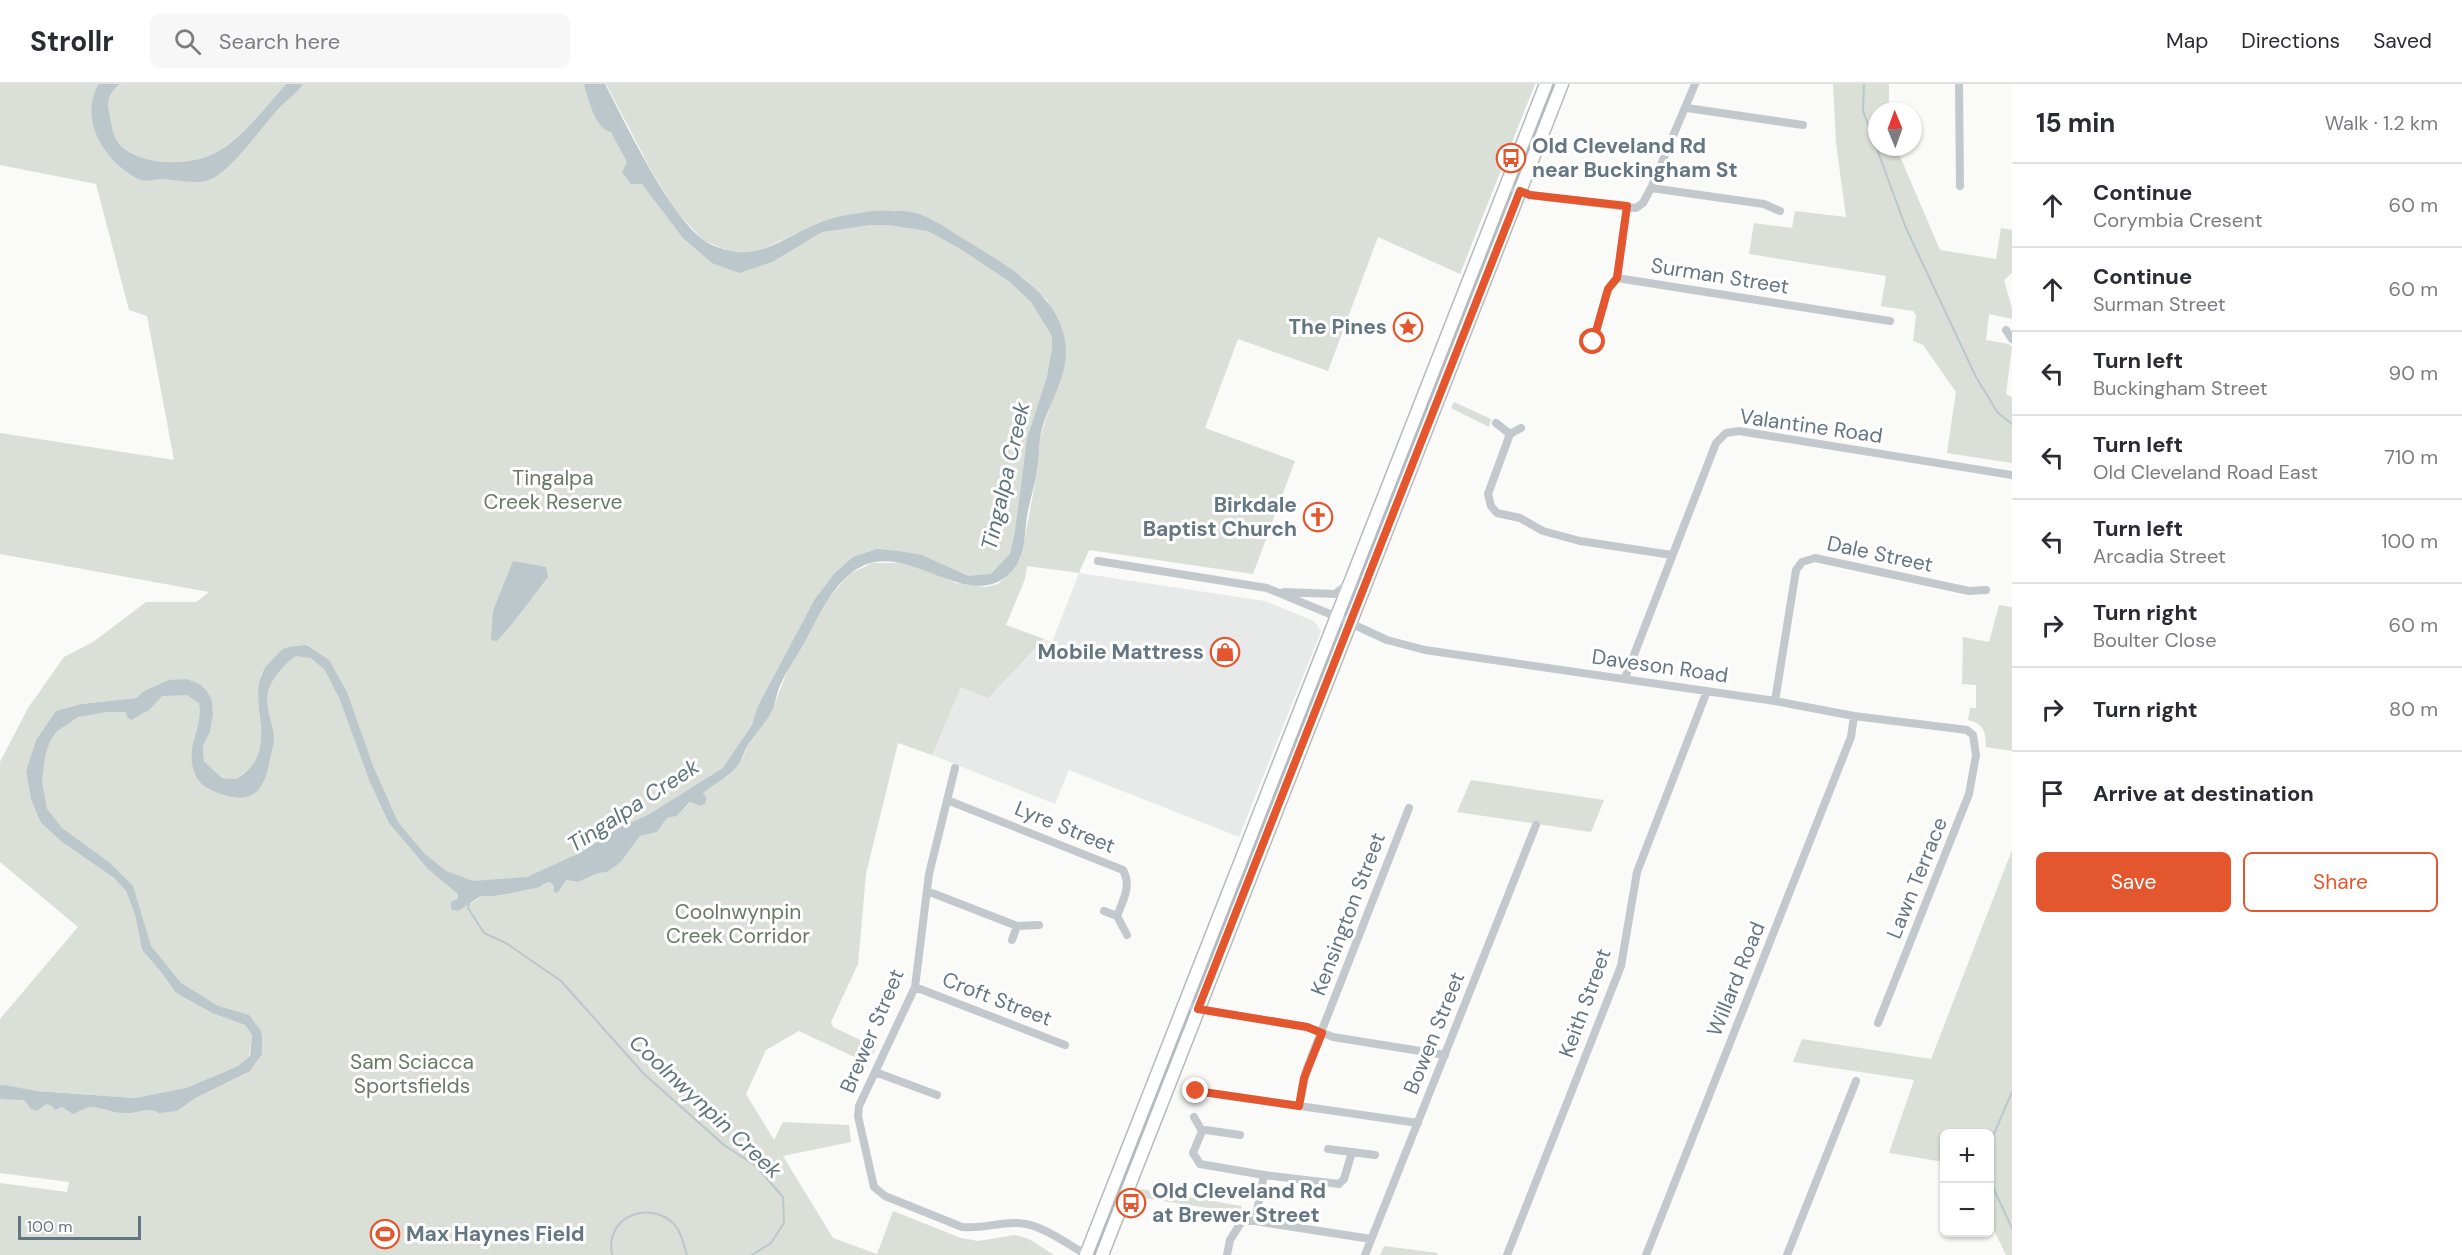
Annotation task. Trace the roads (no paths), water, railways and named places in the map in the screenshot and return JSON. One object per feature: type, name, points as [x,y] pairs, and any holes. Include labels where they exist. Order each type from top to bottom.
[{"type":"main road","points":[[1086,1255],[1546,84]]},
{"type":"main road","points":[[1102,1255],[1562,84]]},
{"type":"street","points":[[1506,186],[1530,195],[1636,208],[1643,202],[1651,188],[1687,108],[1695,84]]},
{"type":"street","points":[[1959,84],[1960,186]]},
{"type":"street","points":[[1687,108],[1803,125]]},
{"type":"street","points":[[1651,188],[1764,204],[1780,211]]},
{"type":"street","points":[[1593,342],[1608,289],[1617,278],[1627,206]]},
{"type":"street","name":"Surman Street","points":[[1617,278],[1890,321]]},
{"type":"street","points":[[2006,330],[2012,339]]},
{"type":"street","points":[[1496,423],[1510,434]]},
{"type":"street","points":[[1521,428],[1510,434],[1488,494],[1491,507],[1497,513],[1520,518],[1543,531],[1580,541],[1672,555]]},
{"type":"street","name":"Valantine Road","points":[[1625,678],[1716,443],[1726,433],[1739,431],[2012,475]]},
{"type":"street","name":"Dale Street","points":[[1775,701],[1796,570],[1802,562],[1815,558],[1969,591],[1986,590]]},
{"type":"street","points":[[1098,561],[1277,591],[1335,594],[1343,590],[1352,580]]},
{"type":"street","name":"Daveson Road","points":[[1277,591],[1387,640],[1425,650],[1775,701],[1854,716],[1967,730],[1976,742]]},
{"type":"street","name":"Keith Street","points":[[1507,1255],[1621,966],[1637,872],[1707,691]]},
{"type":"street","name":"Willard Road","points":[[1646,1255],[1851,737],[1854,716]]},
{"type":"street","name":"Lawn Terrace","points":[[1878,1023],[1969,794],[1976,742]]},
{"type":"street","name":"Brewer Street","points":[[955,768],[929,874],[915,987],[859,1106],[858,1116],[874,1187],[885,1196],[962,1227],[975,1229],[1019,1223],[1036,1227],[1086,1255]]},
{"type":"street","name":"Lyre Street","points":[[947,800],[1123,870],[1127,877],[1128,889],[1117,916]]},
{"type":"street","name":"Kensington Street","points":[[1299,1106],[1307,1068],[1409,808]]},
{"type":"street","name":"Bowen Street","points":[[1365,1255],[1536,825]]},
{"type":"street","points":[[927,891],[1017,926],[1039,925]]},
{"type":"street","points":[[1104,911],[1117,916],[1127,935]]},
{"type":"street","points":[[1012,940],[1017,926]]},
{"type":"street","name":"Croft Street","points":[[915,987],[1065,1045]]},
{"type":"street","points":[[1185,1004],[1198,1009],[1307,1027],[1333,1037],[1445,1055]]},
{"type":"street","points":[[875,1072],[937,1095]]},
{"type":"street","points":[[1787,1255],[1856,1081]]},
{"type":"street","points":[[1196,1091],[1418,1123]]},
{"type":"street","points":[[1194,1117],[1202,1131]]},
{"type":"street","points":[[1202,1131],[1240,1135]]},
{"type":"street","points":[[1202,1131],[1193,1153],[1200,1164],[1264,1175],[1339,1184],[1344,1179],[1353,1152]]},
{"type":"street","points":[[1328,1149],[1375,1155]]},
{"type":"street","points":[[1255,1221],[1264,1175]]},
{"type":"street","points":[[1227,1255],[1230,1239],[1242,1221],[1371,1239]]},
{"type":"waterway","points":[[1864,84],[1863,111],[1906,228],[1976,377],[1998,413],[2012,424]]},
{"type":"waterway","name":"Coolnwynpin Creek","points":[[470,901],[468,908],[484,933],[506,943],[561,981],[644,1074],[724,1145],[756,1166],[783,1197],[784,1223],[771,1243],[752,1255]]},
{"type":"waterway","points":[[1994,1134],[2012,1092]]},
{"type":"waterway","points":[[1991,1183],[2012,1228]]},
{"type":"waterway","name":"Coolnwynpin Creek","points":[[612,1255],[612,1240],[616,1228],[634,1214],[646,1213],[658,1214],[668,1219],[677,1228],[687,1255]]},
{"type":"place","name":"Old Cleveland Rd near Buckingham St","points":[[1511,158]]},
{"type":"place","name":"The Pines","points":[[1408,327]]},
{"type":"place","name":"Birkdale Baptist Church","points":[[1318,517]]},
{"type":"place","name":"Mobile Mattress","points":[[1225,652]]},
{"type":"place","name":"Old Cleveland Rd at Brewer Street","points":[[1131,1203]]},
{"type":"place","name":"Max Haynes Field","points":[[385,1234]]},
{"type":"water label","name":"Tingalpa Creek","points":[[1005,476]]},
{"type":"water label","name":"Tingalpa Creek","points":[[633,805]]},
{"type":"park label","name":"Tingalpa Creek Reserve","points":[[553,490]]},
{"type":"park label","name":"Coolnwynpin Creek Corridor","points":[[738,924]]},
{"type":"park label","name":"Sam Sciacca Sportsfields","points":[[412,1074]]}]
